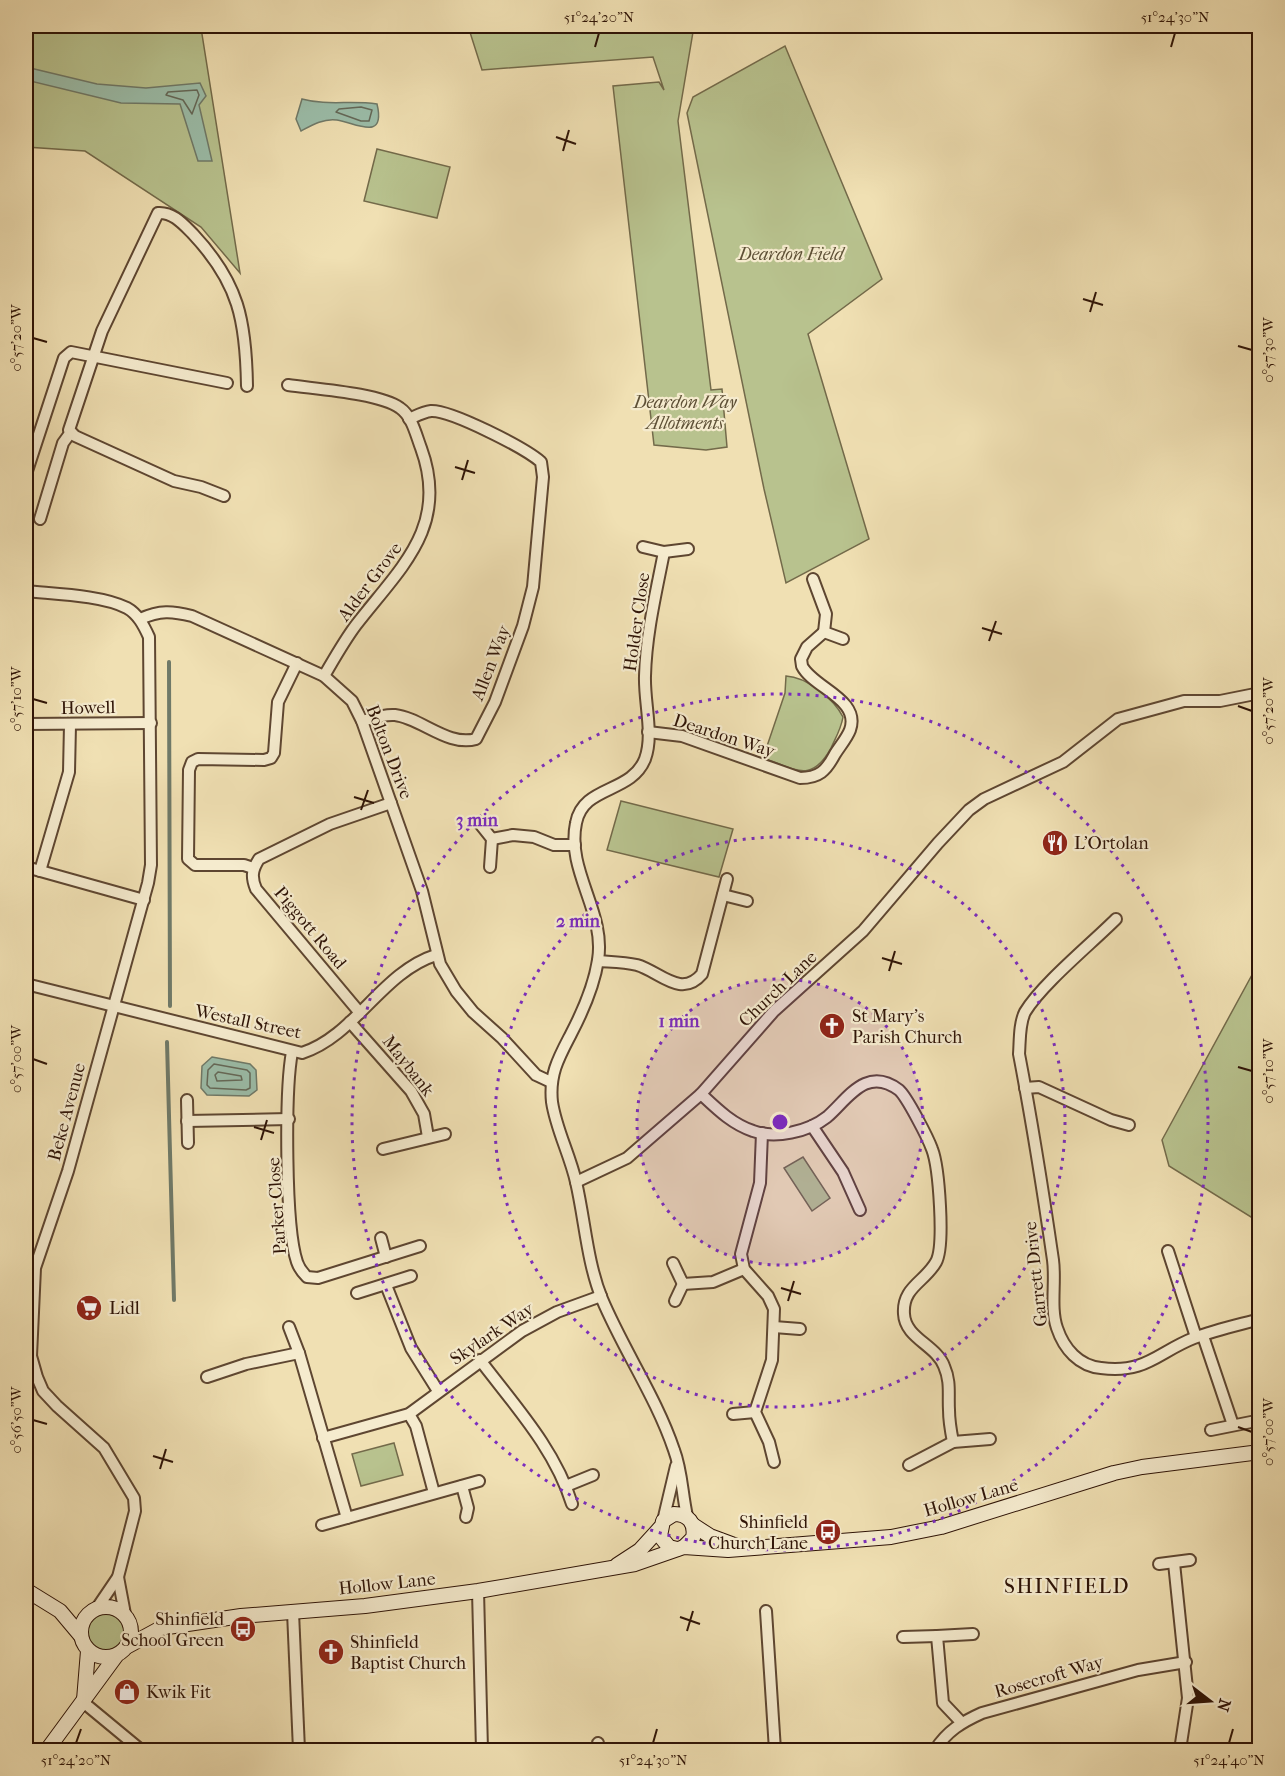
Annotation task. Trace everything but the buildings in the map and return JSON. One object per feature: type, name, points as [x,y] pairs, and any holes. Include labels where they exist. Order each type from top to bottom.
[{"type":"main road","name":"Hollow Lane","points":[[1206,1458],[1260,1442]]},
{"type":"main road","name":"Hollow Lane","points":[[128,1646],[161,1628],[241,1616],[365,1606],[478,1591],[635,1564],[681,1548],[741,1548],[891,1537],[941,1527],[1114,1473],[1260,1452]]},
{"type":"main road","points":[[674,1514],[690,1521],[693,1538],[681,1548],[663,1542],[662,1524],[674,1514]]},
{"type":"main road","name":"Hollow Lane","points":[[690,1521],[710,1536],[741,1548]]},
{"type":"main road","name":"Hollow Lane","points":[[615,1566],[640,1550],[662,1524]]},
{"type":"main road","points":[[26,1590],[60,1611],[81,1636],[88,1651],[83,1702]]},
{"type":"main road","points":[[47,1750],[116,1656],[128,1646],[131,1627],[126,1616],[114,1608],[75,1614],[60,1611]]},
{"type":"main road","points":[[81,1636],[81,1628],[94,1610]]},
{"type":"main road","name":"Hollow Lane","points":[[126,1616],[161,1628]]},
{"type":"main road","points":[[88,1651],[101,1657],[116,1656]]},
{"type":"street","points":[[71,432],[69,424],[93,354],[158,213],[163,213],[181,222],[214,256],[221,268],[244,326],[247,386]]},
{"type":"street","points":[[26,474],[64,358],[71,352],[93,354],[227,383]]},
{"type":"street","points":[[288,385],[387,402],[399,407],[410,419]]},
{"type":"street","name":"Allen Way","points":[[362,721],[380,716],[397,715],[437,733],[469,741],[476,739],[507,671],[533,587],[543,477],[541,462],[523,448],[442,412],[431,411],[410,419]]},
{"type":"street","name":"Alder Grove","points":[[324,676],[355,627],[406,564],[422,534],[428,514],[429,485],[422,451],[410,419]]},
{"type":"street","points":[[71,432],[174,481],[195,485],[225,496]]},
{"type":"street","points":[[40,519],[63,443],[71,432]]},
{"type":"street","name":"Holder Close","points":[[643,547],[664,552],[688,549]]},
{"type":"street","name":"Holder Close","points":[[648,732],[645,677],[648,644],[664,552]]},
{"type":"street","points":[[813,579],[826,614],[824,632],[843,639]]},
{"type":"street","points":[[26,591],[112,602],[128,608],[140,619]]},
{"type":"street","name":"Bolton Drive","points":[[140,619],[156,612],[171,611],[192,616],[324,676],[352,701],[362,721],[422,891],[436,955],[456,991],[473,1012],[502,1038],[536,1075],[551,1082]]},
{"type":"street","name":"Beke Avenue","points":[[118,1577],[135,1511],[134,1498],[104,1448],[43,1392],[31,1356],[35,1268],[68,1171],[112,1006],[144,900],[150,865],[149,637],[140,619]]},
{"type":"street","name":"Deardon Way","points":[[576,1182],[555,1115],[551,1082],[559,1053],[586,1002],[598,961],[597,921],[579,869],[575,845],[576,820],[589,798],[633,778],[645,759],[648,732],[682,736],[800,778],[814,778],[829,766],[850,730],[851,722],[846,705],[802,666],[801,659],[807,647],[824,632]]},
{"type":"street","points":[[297,663],[278,702],[274,753],[271,758],[264,760],[198,759],[192,762],[189,770],[188,859],[195,865],[244,865],[253,868],[259,859],[330,824],[391,803]]},
{"type":"street","name":"Church Lane","points":[[576,1182],[627,1158],[701,1094],[774,1011],[863,931],[938,843],[984,799],[1062,762],[1128,714],[1184,701],[1220,701],[1260,693]]},
{"type":"street","name":"Howell","points":[[26,724],[151,723]]},
{"type":"street","points":[[40,871],[69,772],[70,724]]},
{"type":"street","points":[[480,824],[492,839],[490,867]]},
{"type":"street","points":[[492,839],[524,836],[534,837],[554,845],[575,845]]},
{"type":"street","points":[[26,867],[144,900]]},
{"type":"street","name":"Piggott Road","points":[[253,868],[252,880],[267,904],[360,1013]]},
{"type":"street","points":[[598,961],[639,966],[673,983],[686,985],[696,981],[702,974],[727,879]]},
{"type":"street","points":[[723,895],[747,901]]},
{"type":"street","name":"Garrett Drive","points":[[1116,919],[1037,997],[1024,1014],[1019,1054],[1054,1264],[1056,1327],[1070,1354],[1084,1364],[1100,1368],[1122,1369],[1158,1359],[1175,1347],[1199,1337],[1260,1319]]},
{"type":"street","name":"Westall Street","points":[[26,984],[292,1052],[314,1049],[350,1022],[395,980],[423,959],[436,955]]},
{"type":"street","name":"Maybank","points":[[350,1022],[411,1091],[424,1114],[428,1137]]},
{"type":"street","name":"Parker Close","points":[[292,1052],[289,1119],[292,1233],[297,1262],[302,1270],[308,1277],[318,1278],[420,1246]]},
{"type":"street","points":[[701,1094],[727,1118],[762,1133],[787,1133],[812,1126],[827,1116],[853,1089],[876,1083],[899,1090],[909,1101],[915,1119],[933,1150],[942,1231],[941,1246],[936,1262],[907,1293],[904,1316],[907,1327],[934,1349],[944,1364],[950,1383],[949,1411],[953,1442]]},
{"type":"street","points":[[1026,1088],[1039,1087],[1111,1120],[1129,1125]]},
{"type":"street","points":[[187,1100],[188,1143]]},
{"type":"street","points":[[187,1121],[289,1119]]},
{"type":"street","points":[[812,1126],[843,1172],[860,1209]]},
{"type":"street","points":[[762,1133],[760,1183],[741,1254],[744,1269],[768,1296],[774,1309],[772,1360],[755,1412],[769,1442],[774,1462]]},
{"type":"street","points":[[383,1149],[446,1134]]},
{"type":"street","points":[[576,1182],[601,1296],[662,1419],[677,1463],[690,1521]]},
{"type":"street","points":[[381,1238],[386,1257]]},
{"type":"street","points":[[1168,1251],[1233,1425]]},
{"type":"street","points":[[674,1263],[683,1284],[675,1301]]},
{"type":"street","points":[[683,1284],[713,1282],[744,1269]]},
{"type":"street","points":[[357,1293],[411,1276]]},
{"type":"street","points":[[386,1285],[411,1348],[438,1391]]},
{"type":"street","name":"Skylark Way","points":[[323,1438],[409,1414],[480,1360],[538,1322],[601,1296]]},
{"type":"street","points":[[289,1327],[299,1353],[347,1518]]},
{"type":"street","points":[[774,1327],[800,1329]]},
{"type":"street","points":[[207,1377],[246,1364],[299,1353]]},
{"type":"street","points":[[480,1360],[548,1449],[572,1504]]},
{"type":"street","points":[[733,1414],[755,1412]]},
{"type":"street","points":[[409,1414],[416,1426],[434,1493]]},
{"type":"street","points":[[1211,1430],[1256,1421]]},
{"type":"street","points":[[909,1465],[953,1442],[990,1439]]},
{"type":"street","points":[[662,1524],[677,1463]]},
{"type":"street","points":[[566,1486],[593,1475]]},
{"type":"street","points":[[322,1525],[479,1481]]},
{"type":"street","points":[[462,1486],[468,1508],[466,1517]]},
{"type":"street","points":[[1159,1564],[1190,1560]]},
{"type":"street","points":[[1174,1563],[1188,1698],[1180,1750]]},
{"type":"street","points":[[94,1610],[118,1577]]},
{"type":"street","points":[[118,1577],[126,1616]]},
{"type":"street","points":[[478,1591],[482,1750]]},
{"type":"street","points":[[766,1611],[775,1750]]},
{"type":"street","points":[[293,1612],[299,1750]]},
{"type":"street","points":[[903,1637],[973,1634]]},
{"type":"street","points":[[937,1635],[943,1703],[961,1722]]},
{"type":"street","name":"Rosecroft Way","points":[[935,1750],[943,1738],[961,1722],[1042,1695],[1138,1670],[1186,1662]]},
{"type":"street","points":[[83,1702],[141,1750]]},
{"type":"green space","points":[[26,26],[201,28],[240,273],[201,227],[85,151],[26,147]]},
{"type":"green space","name":"Deardon Way Allotments","points":[[468,26],[694,26],[678,121],[711,390],[722,389],[727,447],[706,450],[654,445],[613,86],[659,82],[664,90],[653,57],[482,70]]},
{"type":"green space","name":"Deardon Field","points":[[785,46],[882,279],[808,334],[869,539],[786,583],[764,489],[687,113],[693,97]]},
{"type":"green space","points":[[377,149],[450,167],[437,218],[364,201]]},
{"type":"green space","points":[[786,676],[802,680],[819,690],[827,696],[843,717],[840,729],[824,759],[809,770],[794,769],[763,758],[785,693]]},
{"type":"green space","points":[[621,801],[733,829],[719,877],[607,850]]},
{"type":"green space","points":[[1259,962],[1260,1222],[1169,1166],[1162,1140]]},
{"type":"green space","points":[[803,1157],[830,1198],[812,1211],[784,1168]]},
{"type":"green space","points":[[394,1443],[403,1475],[361,1486],[352,1454]]},
{"type":"green space","points":[[106,1612],[120,1618],[126,1632],[120,1646],[106,1652],[92,1646],[86,1632],[92,1618]]},
{"type":"water","points":[[26,67],[97,84],[146,88],[200,83],[206,96],[199,105],[212,161],[198,161],[180,104],[121,103],[26,80]]},
{"type":"water","points":[[302,99],[377,104],[379,116],[373,127],[327,120],[301,131],[296,119]]},
{"type":"water","points":[[212,1057],[250,1064],[256,1070],[257,1090],[249,1096],[207,1095],[201,1088],[202,1066]]},
{"type":"waterway","points":[[169,662],[170,1006]]},
{"type":"waterway","points":[[167,1042],[174,1300]]},
{"type":"place","name":"L'Ortolan","points":[[1055,843]]},
{"type":"place","name":"St Mary's Parish Church","points":[[832,1026]]},
{"type":"place","name":"Lidl","points":[[89,1308]]},
{"type":"place","name":"Shinfield Church Lane","points":[[828,1532]]},
{"type":"place","name":"Shinfield School Green","points":[[243,1629]]},
{"type":"place","name":"Shinfield Baptist Church","points":[[331,1652]]},
{"type":"place","name":"Kwik Fit","points":[[127,1692]]},
{"type":"district","name":"SHINFIELD","points":[[1067,1586]]}]
